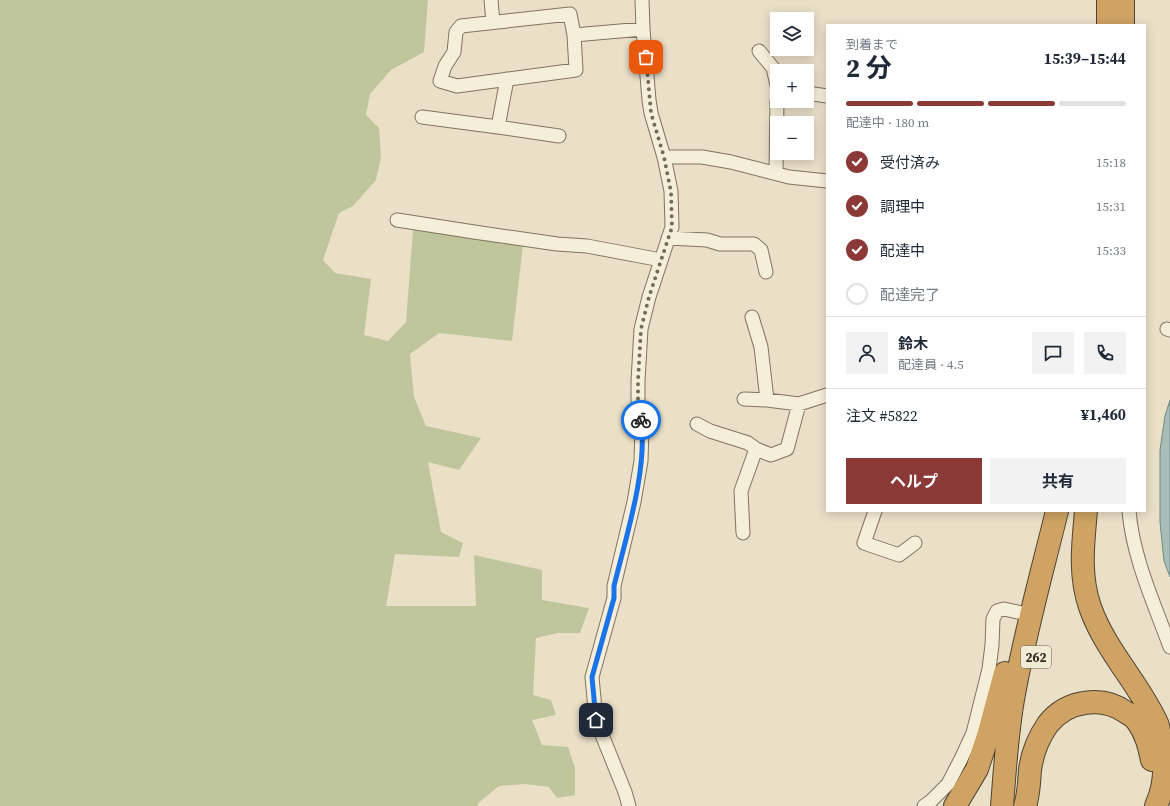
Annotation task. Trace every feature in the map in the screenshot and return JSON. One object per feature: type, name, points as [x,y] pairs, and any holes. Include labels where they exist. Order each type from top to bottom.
[{"type":"highway","points":[[1108,0],[1108,24]]},
{"type":"highway","points":[[1123,0],[1123,24]]},
{"type":"highway","points":[[955,806],[977,769],[1026,614],[1039,583],[1057,512]]},
{"type":"highway","name":"262","points":[[1017,806],[1019,768],[1032,676],[1072,512]]},
{"type":"highway","points":[[1086,512],[1082,547],[1083,579],[1090,606],[1100,631],[1158,724],[1164,755],[1163,784],[1156,806]]},
{"type":"highway","name":"262","points":[[1002,806],[1006,747],[1026,614]]},
{"type":"highway","points":[[1025,806],[1028,799],[1031,768],[1036,747],[1048,724],[1063,710],[1085,702],[1107,703],[1120,708],[1136,720],[1147,738],[1153,763],[1150,785],[1143,806]]},
{"type":"street","points":[[491,0],[494,22]]},
{"type":"street","points":[[629,806],[625,792],[596,720],[592,677],[614,598],[614,586],[634,502],[640,468],[643,446],[638,400],[641,329],[649,297],[672,227],[671,192],[664,157],[651,113],[643,29],[642,0]]},
{"type":"street","points":[[570,14],[574,35],[576,70],[457,86],[440,81],[445,66],[454,52],[456,32],[461,26],[494,22],[570,14]]},
{"type":"street","points":[[574,35],[643,29]]},
{"type":"street","points":[[759,51],[770,64]]},
{"type":"street","points":[[498,127],[507,79]]},
{"type":"street","points":[[814,94],[826,96]]},
{"type":"street","points":[[776,173],[777,108]]},
{"type":"street","points":[[422,117],[559,136]]},
{"type":"street","points":[[664,157],[702,157],[731,162],[789,177],[826,181]]},
{"type":"street","points":[[397,220],[481,234],[557,244],[587,246],[661,260]]},
{"type":"street","points":[[668,238],[707,240],[720,244],[754,244],[761,250],[766,272]]},
{"type":"street","points":[[752,317],[761,346],[767,400]]},
{"type":"street","points":[[744,399],[799,404],[826,395]]},
{"type":"street","points":[[697,424],[710,431],[748,443],[756,449],[771,455],[787,450],[799,404]]},
{"type":"street","points":[[743,534],[741,491],[756,449]]},
{"type":"street","points":[[875,512],[864,543],[899,555],[916,544]]},
{"type":"street","points":[[1129,512],[1133,538],[1140,564],[1170,647]]},
{"type":"street","points":[[924,806],[948,784],[962,759],[973,732],[989,669],[993,620],[997,611],[1004,609],[1026,614]]},
{"type":"green space","points":[[0,0],[428,0],[424,52],[391,70],[370,94],[366,115],[379,128],[381,158],[376,180],[353,206],[339,213],[323,260],[335,273],[371,279],[364,335],[388,341],[406,322],[413,230],[523,244],[512,341],[439,333],[410,354],[414,397],[426,426],[481,438],[459,470],[428,462],[441,532],[463,543],[459,557],[395,554],[386,606],[476,606],[474,555],[542,570],[542,600],[589,608],[580,633],[557,633],[536,638],[533,695],[551,700],[556,715],[532,720],[542,745],[568,747],[575,768],[575,795],[557,798],[549,787],[526,784],[499,786],[478,803],[478,806],[0,806]]},
{"type":"water","points":[[1170,400],[1170,577],[1164,561],[1160,522],[1160,450],[1165,416]]},
{"type":"way so far","points":[[641,420],[638,400],[638,381],[641,329],[649,297],[672,227],[671,192],[664,157],[651,113],[646,57]]},
{"type":"route","points":[[596,720],[592,677],[593,667],[614,598],[614,586],[634,502],[643,446],[641,420]]}]
